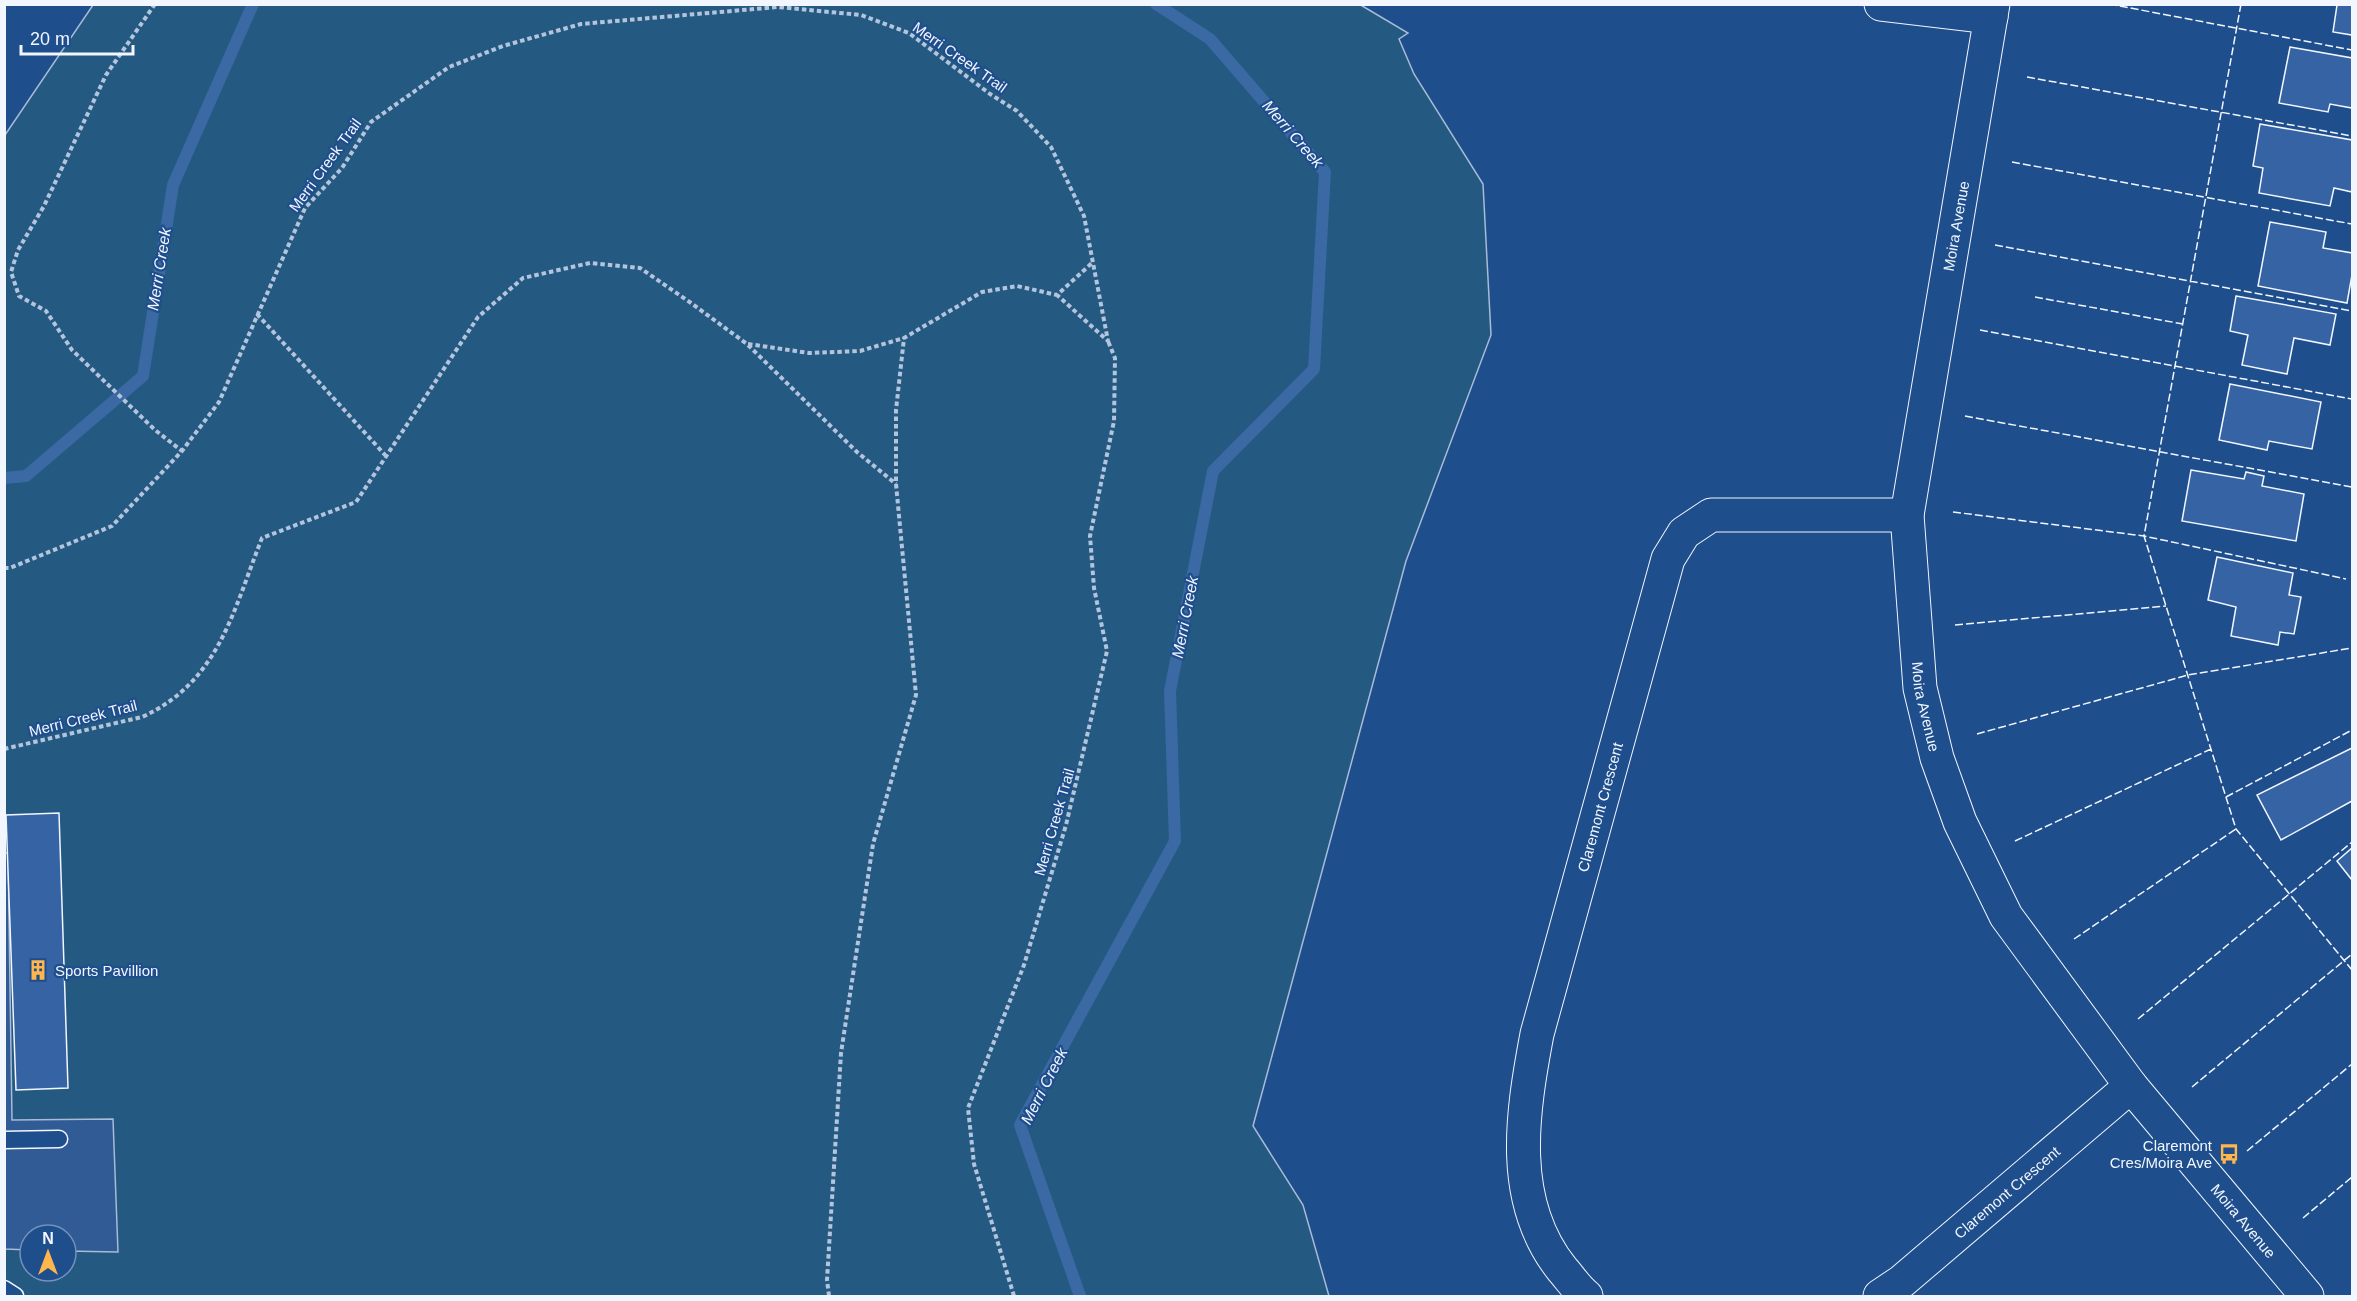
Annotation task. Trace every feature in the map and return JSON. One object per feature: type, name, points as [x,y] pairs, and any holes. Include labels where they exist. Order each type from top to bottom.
[{"type":"street","points":[[1881,4],[1992,11]]},
{"type":"street","name":"Moira Avenue","points":[[1992,11],[1907,515],[1920,688],[1937,758],[1960,822],[2006,916],[2131,1086],[2307,1296]]},
{"type":"street","name":"Claremont Crescent","points":[[1586,1296],[1550,1253],[1533,1217],[1523,1169],[1523,1131],[1528,1083],[1537,1034],[1668,559],[1684,533],[1711,515],[1907,515]]},
{"type":"street","name":"Claremont Crescent","points":[[1880,1296],[1910,1275],[2131,1086]]},
{"type":"lane","points":[[4,1140],[59,1139]]},
{"type":"lane","points":[[4,1289],[15,1296]]},
{"type":"path","points":[[155,4],[106,75],[44,206],[18,250],[11,272],[19,296],[46,311],[72,350],[155,430],[182,451]]},
{"type":"path","name":"Merri Creek Trail","points":[[4,568],[112,526],[182,451],[219,402],[305,208],[342,168],[372,123],[449,67],[503,46],[581,24],[704,11],[778,7],[861,15],[909,33],[990,94],[1017,111],[1051,147],[1084,216],[1108,341],[1115,358],[1114,421],[1090,536],[1094,588],[1107,651],[1080,771],[1028,955],[968,1108],[974,1164],[1014,1296]]},
{"type":"path","points":[[1057,295],[1094,261]]},
{"type":"path","name":"Merri Creek Trail","points":[[4,749],[142,717],[175,698],[205,669],[219,644],[262,538],[356,502],[478,317],[523,278],[590,263],[640,268],[747,344],[857,452],[896,484]]},
{"type":"path","name":"Merri Creek Trail","points":[[747,344],[819,352],[860,351],[904,338],[982,292],[1017,286],[1057,295],[1108,341]]},
{"type":"path","points":[[257,314],[386,456]]},
{"type":"path","points":[[829,1296],[826,1280],[842,1053],[873,844],[916,695],[896,484],[896,410],[904,338]]},
{"type":"shaded area","points":[[1359,4],[1408,33],[1399,39],[1414,74],[1483,184],[1491,335],[1406,561],[1253,1126],[1303,1205],[1329,1296],[15,1296],[5,1292],[5,135],[93,5]]},
{"type":"shaded area","points":[[4,853],[8,853],[12,1120],[113,1119],[118,1252],[78,1251],[78,1223],[18,1223],[18,1250],[5,1249]]},
{"type":"building","points":[[2333,4],[2352,4],[2352,35],[2333,32],[2337,5]]},
{"type":"building","points":[[2290,47],[2352,58],[2352,108],[2330,104],[2328,112],[2279,103]]},
{"type":"building","points":[[2260,124],[2352,140],[2352,192],[2334,188],[2330,206],[2259,193],[2263,168],[2253,166]]},
{"type":"building","points":[[2270,222],[2326,232],[2323,248],[2352,253],[2352,275],[2347,303],[2258,286]]},
{"type":"building","points":[[2236,296],[2336,314],[2330,345],[2294,338],[2287,374],[2242,365],[2248,335],[2230,331]]},
{"type":"building","points":[[2230,384],[2321,402],[2312,449],[2269,441],[2267,450],[2219,440]]},
{"type":"building","points":[[2191,470],[2244,479],[2246,472],[2264,476],[2262,486],[2304,494],[2296,541],[2182,521]]},
{"type":"building","points":[[2217,557],[2293,573],[2289,595],[2301,597],[2294,634],[2280,632],[2278,645],[2231,636],[2236,607],[2208,600]]},
{"type":"building","points":[[2352,748],[2352,801],[2281,840],[2257,795]]},
{"type":"building","name":"Sports Pavillion","points":[[59,813],[68,1088],[16,1090],[6,815]]},
{"type":"building","points":[[2352,848],[2352,880],[2337,861]]},
{"type":"waterway","name":"Merri Creek","points":[[4,478],[26,476],[143,376],[173,185],[253,4]]},
{"type":"waterway","name":"Merri Creek","points":[[1080,1296],[1020,1125],[1175,841],[1170,691],[1213,471],[1314,369],[1325,172],[1210,39],[1156,4]]},
{"type":"fence","points":[[2109,4],[2352,50]]},
{"type":"fence","points":[[2241,4],[2144,536],[2236,829],[2352,970]]},
{"type":"fence","points":[[2027,77],[2352,136]]},
{"type":"fence","points":[[2012,162],[2352,224]]},
{"type":"fence","points":[[1995,245],[2352,311]]},
{"type":"fence","points":[[2035,297],[2183,324]]},
{"type":"fence","points":[[1980,330],[2352,399]]},
{"type":"fence","points":[[1965,416],[2352,487]]},
{"type":"fence","points":[[1953,512],[2144,536],[2346,579]]},
{"type":"fence","points":[[1955,625],[2166,606]]},
{"type":"fence","points":[[1977,734],[2188,675],[2352,648]]},
{"type":"fence","points":[[2226,797],[2352,730]]},
{"type":"fence","points":[[2015,841],[2211,749]]},
{"type":"fence","points":[[2074,939],[2236,829]]},
{"type":"fence","points":[[2138,1019],[2352,842]]},
{"type":"fence","points":[[2192,1087],[2352,954]]},
{"type":"fence","points":[[2247,1151],[2352,1064]]},
{"type":"fence","points":[[2303,1218],[2352,1177]]},
{"type":"place","name":"Sports Pavillion","points":[[38,970]]},
{"type":"place","name":"Claremont Cres/Moira Ave","points":[[2229,1154]]}]
